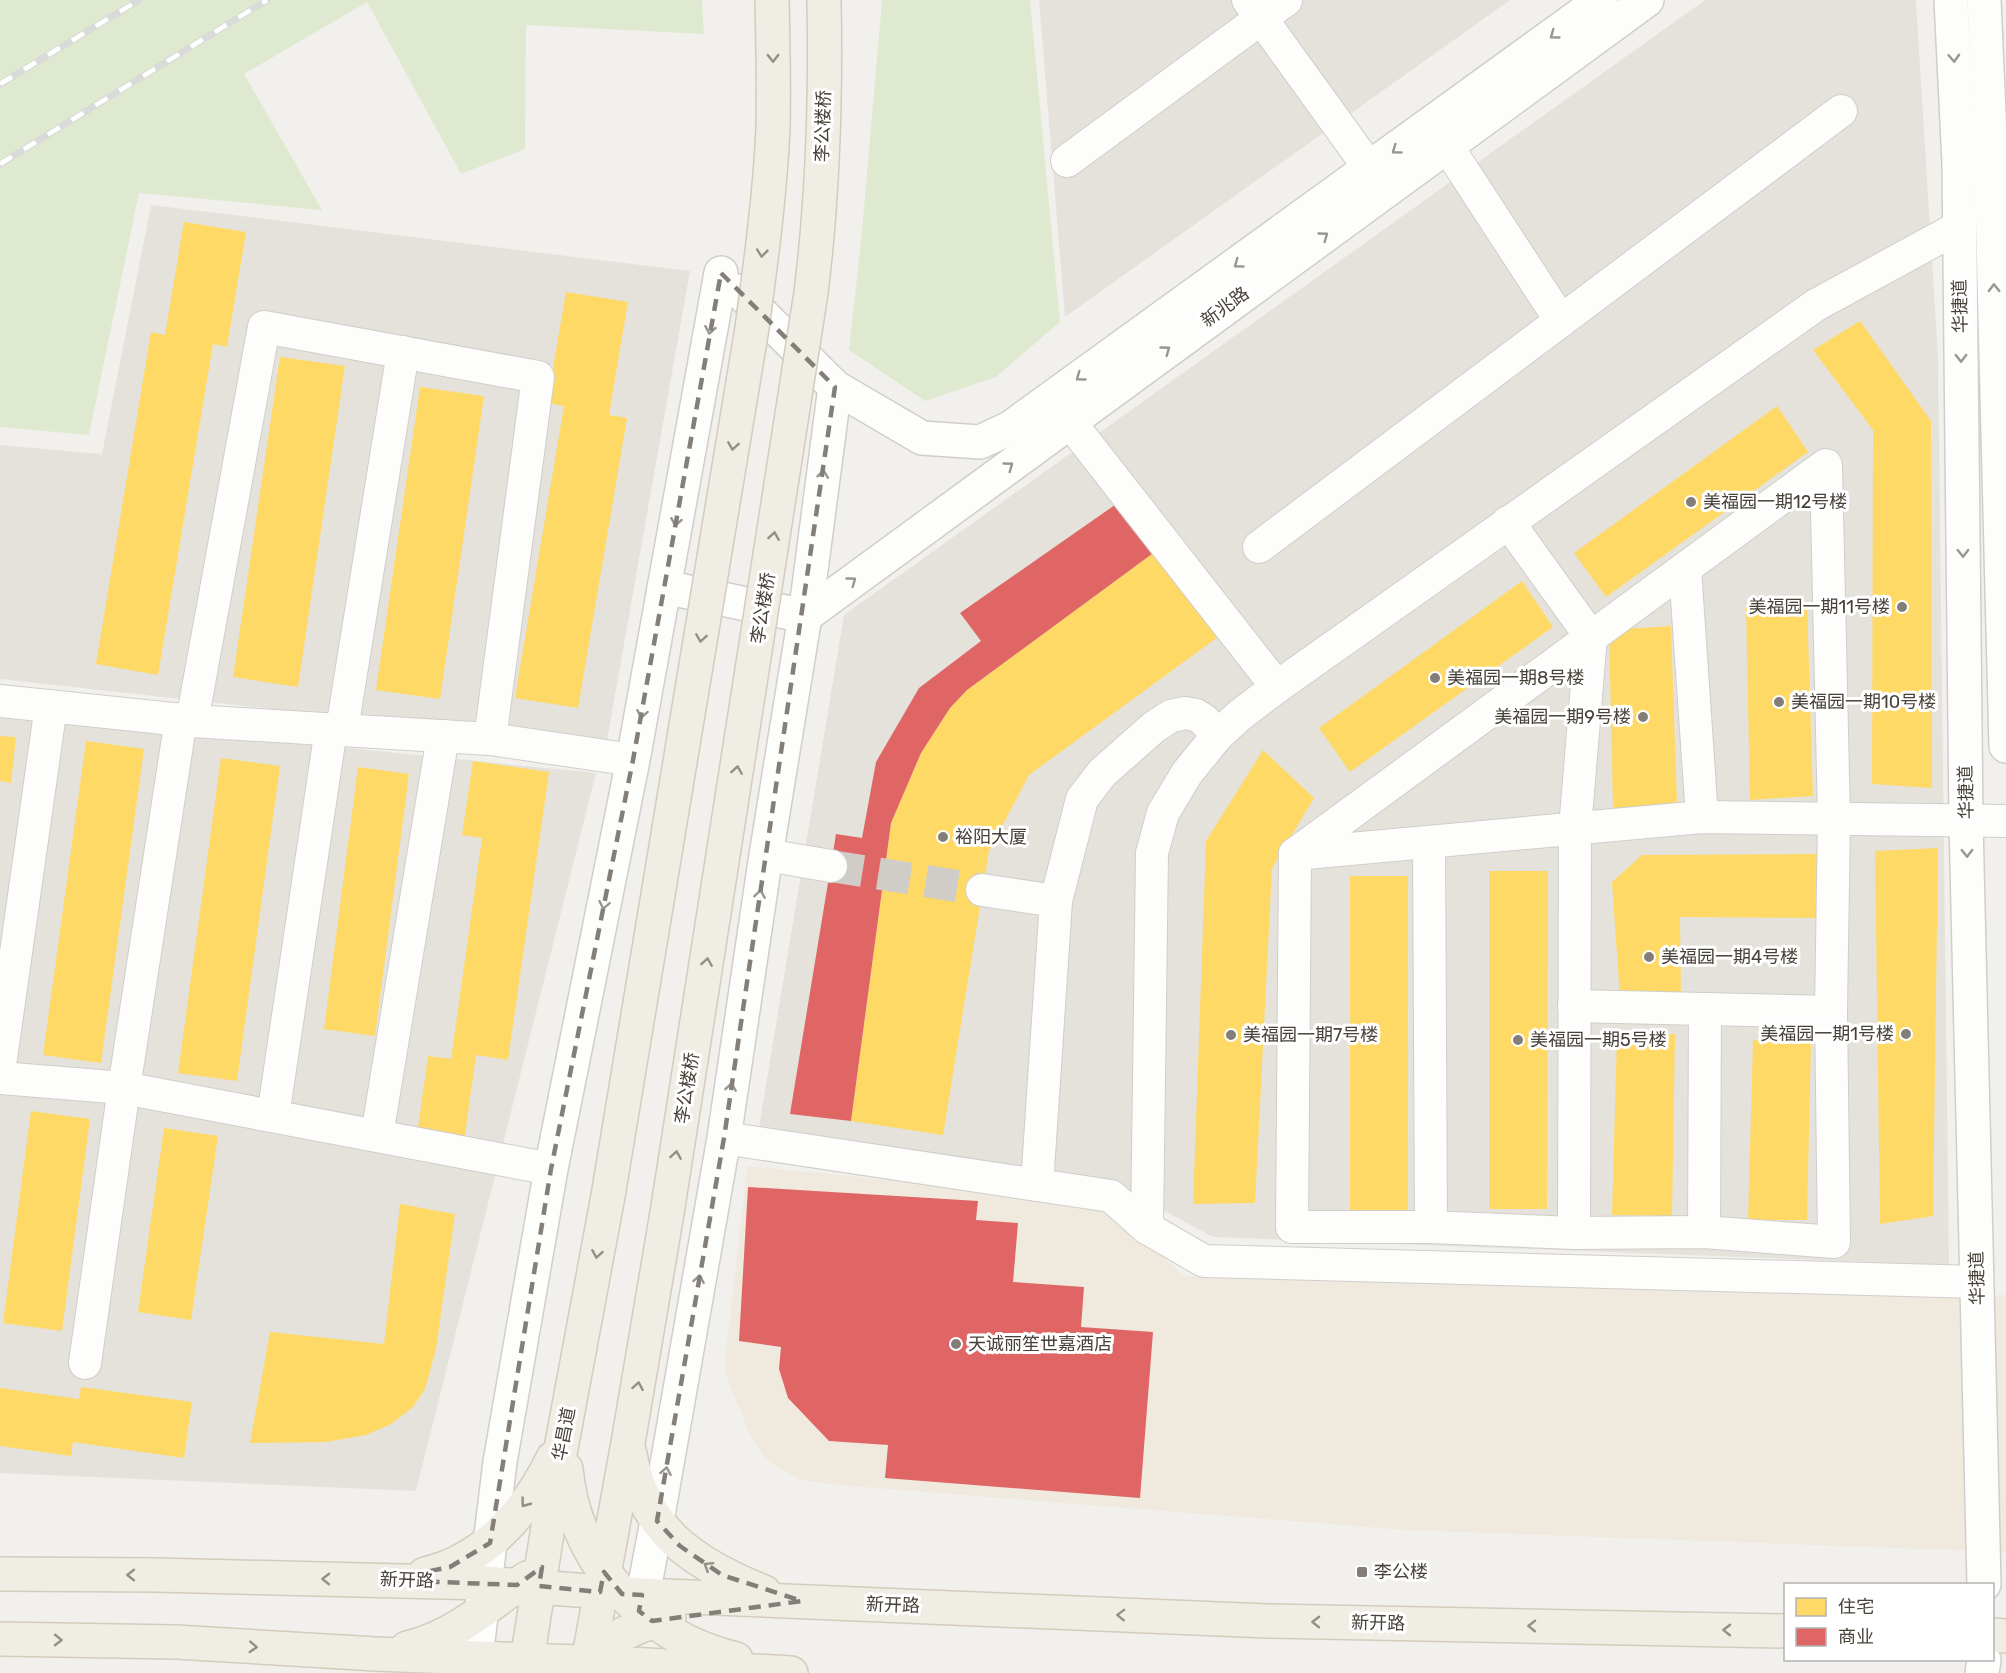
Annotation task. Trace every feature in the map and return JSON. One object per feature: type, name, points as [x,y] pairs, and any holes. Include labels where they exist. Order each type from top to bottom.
[{"type":"main road","name":"华昌道","points":[[526,1666],[533,1578],[564,1434],[608,1196],[752,328],[761,258],[772,128],[774,52],[772,0]]},
{"type":"main road","name":"李公楼桥","points":[[628,1443],[667,1213],[811,293],[823,162],[824,0]]},
{"type":"main road","points":[[385,1580],[427,1574],[450,1567],[490,1543],[507,1528],[536,1489],[564,1434]]},
{"type":"main road","points":[[564,1434],[568,1486],[579,1524],[628,1602],[683,1639],[721,1654],[801,1673]]},
{"type":"main road","points":[[628,1443],[636,1482],[643,1499],[657,1521],[680,1546],[722,1575],[766,1592],[802,1601]]},
{"type":"main road","points":[[533,1578],[596,1504],[628,1443]]},
{"type":"main road","points":[[585,1670],[606,1644],[628,1602],[628,1443]]},
{"type":"main road","name":"新开路","points":[[0,1574],[385,1580],[482,1598],[533,1578],[628,1602],[802,1601],[1267,1621],[1784,1631]]},
{"type":"main road","points":[[376,1654],[425,1644],[451,1632],[482,1598]]},
{"type":"main road","points":[[585,1670],[628,1602]]},
{"type":"main road","points":[[0,1640],[176,1642],[376,1654],[475,1665],[585,1670],[628,1668],[791,1673]]},
{"type":"street","points":[[1067,161],[1255,9],[1286,0]]},
{"type":"street","name":"新兆路","points":[[664,586],[721,273],[835,387],[922,438],[980,442],[1010,428],[1601,0]]},
{"type":"street","name":"新兆路","points":[[805,616],[1647,0]]},
{"type":"street","name":"华捷道","points":[[1951,0],[1959,164],[1966,822],[1984,1583]]},
{"type":"street","name":"华捷道","points":[[1984,0],[1999,160],[2006,746]]},
{"type":"street","points":[[1255,9],[1370,169]]},
{"type":"street","points":[[1260,547],[1841,111]]},
{"type":"street","points":[[1447,146],[1561,321]]},
{"type":"street","points":[[1959,164],[1999,160]]},
{"type":"street","points":[[1147,1227],[1152,853],[1163,813],[1187,773],[1217,736],[1239,715],[1277,687],[1816,305],[1959,227]]},
{"type":"street","points":[[85,1363],[124,1088],[187,720],[264,327],[538,377],[489,740]]},
{"type":"street","points":[[273,1116],[336,729],[403,352]]},
{"type":"street","points":[[628,1668],[628,1602],[657,1521],[724,1138],[766,855],[805,616],[835,387]]},
{"type":"street","points":[[1069,421],[1277,687]]},
{"type":"street","points":[[1826,465],[1834,819],[1831,1012],[1834,1242],[1704,1232],[1574,1233],[1431,1227],[1292,1227],[1295,854],[1826,465]]},
{"type":"street","points":[[1508,522],[1591,637],[1575,828],[1574,1233]]},
{"type":"street","points":[[1684,569],[1702,817]]},
{"type":"street","points":[[475,1665],[500,1462],[550,1169],[633,760],[664,586],[805,616]]},
{"type":"street","points":[[0,701],[187,720],[489,740],[633,760]]},
{"type":"street","points":[[0,1065],[51,706]]},
{"type":"street","points":[[1037,1185],[1056,901],[1082,798],[1102,773],[1154,727],[1171,716],[1185,712],[1196,715],[1217,736]]},
{"type":"street","points":[[377,1135],[443,736]]},
{"type":"street","points":[[1295,854],[1702,817],[2006,821]]},
{"type":"street","points":[[1429,842],[1431,1227]]},
{"type":"street","points":[[766,855],[831,866]]},
{"type":"street","points":[[982,890],[1056,901]]},
{"type":"street","points":[[1574,1006],[1831,1012]]},
{"type":"street","points":[[1704,1232],[1705,1009]]},
{"type":"street","points":[[0,1078],[124,1088],[550,1169]]},
{"type":"street","points":[[724,1138],[1111,1196],[1147,1227],[1204,1262],[1977,1282]]},
{"type":"highlighted area","points":[[721,273],[835,387],[724,1138],[657,1521],[680,1546],[722,1575],[802,1601],[652,1621],[639,1611],[642,1595],[622,1594],[604,1572],[600,1592],[539,1586],[542,1567],[517,1585],[385,1580],[450,1567],[490,1543],[551,1169],[633,760]]},
{"type":"shaded area","points":[[1039,0],[1510,0],[1065,317]]},
{"type":"shaded area","points":[[1705,0],[1916,0],[1938,358],[1949,1265],[1213,1237],[1116,1185],[758,1133],[844,615]]},
{"type":"shaded area","points":[[151,205],[690,271],[606,746],[0,679],[0,445],[102,454]]},
{"type":"shaded area","points":[[0,713],[596,773],[416,1491],[0,1473]]},
{"type":"shaded area","points":[[747,1166],[1100,1201],[1184,1276],[1816,1293],[2006,1295],[2006,1552],[1405,1530],[838,1485],[800,1480],[767,1460],[750,1435],[724,1370]]},
{"type":"green space","points":[[0,0],[702,0],[704,34],[526,25],[525,149],[461,174],[367,2],[244,74],[322,210],[139,193],[89,435],[0,427]]},
{"type":"green space","points":[[882,0],[1030,0],[1060,322],[996,377],[925,401],[849,350],[861,242]]},
{"type":"building: 住宅","points":[[184,222],[246,232],[227,347],[213,344],[158,675],[96,664],[151,332],[165,335]]},
{"type":"building: 住宅","points":[[566,292],[628,302],[609,415],[627,418],[578,708],[515,698],[564,406],[547,403]]},
{"type":"building: 住宅","name":"美福园一期11号楼","points":[[1860,321],[1931,421],[1932,788],[1872,784],[1873,430],[1813,350]]},
{"type":"building: 住宅","points":[[280,357],[345,366],[298,687],[233,677]]},
{"type":"building: 住宅","points":[[420,387],[484,396],[440,699],[376,690]]},
{"type":"building: 住宅","name":"美福园一期12号楼","points":[[1777,406],[1808,452],[1606,597],[1574,553]]},
{"type":"building: 住宅","name":"裕阳大厦","points":[[1156,551],[1218,637],[1029,775],[989,851],[943,1135],[851,1121],[891,823],[921,753],[950,708],[967,690]]},
{"type":"building: 住宅","name":"美福园一期8号楼","points":[[1522,581],[1553,627],[1350,772],[1319,728]]},
{"type":"building: 住宅","name":"美福园一期10号楼","points":[[1807,602],[1813,796],[1750,800],[1746,607]]},
{"type":"building: 住宅","name":"美福园一期9号楼","points":[[1671,626],[1677,804],[1613,808],[1609,630]]},
{"type":"building: 住宅","points":[[0,736],[16,737],[11,783],[0,781]]},
{"type":"building: 住宅","points":[[86,741],[144,749],[101,1063],[43,1055]]},
{"type":"building: 住宅","name":"美福园一期7号楼","points":[[1263,750],[1314,798],[1272,868],[1255,1203],[1193,1204],[1206,841]]},
{"type":"building: 住宅","points":[[221,758],[280,766],[237,1081],[178,1073]]},
{"type":"building: 住宅","points":[[473,761],[549,772],[508,1060],[476,1055],[464,1142],[417,1135],[428,1056],[451,1059],[482,838],[462,835]]},
{"type":"building: 住宅","points":[[358,767],[409,774],[375,1036],[324,1029]]},
{"type":"building: 住宅","name":"美福园一期1号楼","points":[[1938,848],[1933,1216],[1880,1224],[1875,851]]},
{"type":"building: 住宅","name":"美福园一期4号楼","points":[[1819,854],[1821,918],[1680,917],[1681,997],[1620,998],[1612,882],[1642,855]]},
{"type":"building: 住宅","name":"美福园一期5号楼","points":[[1489,871],[1548,871],[1547,1209],[1489,1209]]},
{"type":"building: 住宅","points":[[1350,876],[1408,876],[1408,1213],[1350,1214]]},
{"type":"building: 住宅","name":"美福园一期5号楼","points":[[1675,1034],[1672,1216],[1612,1215],[1617,1036]]},
{"type":"building: 住宅","points":[[1811,1039],[1807,1220],[1748,1220],[1753,1040]]},
{"type":"building: 住宅","points":[[31,1111],[90,1119],[62,1331],[3,1323]]},
{"type":"building: 住宅","points":[[164,1128],[218,1136],[191,1320],[138,1312]]},
{"type":"building: 住宅","points":[[400,1204],[455,1214],[436,1349],[425,1389],[413,1407],[391,1424],[366,1435],[326,1442],[250,1443],[270,1332],[384,1344]]},
{"type":"building: 住宅","points":[[81,1387],[192,1402],[184,1458],[73,1442],[71,1456],[0,1446],[0,1388],[79,1399]]},
{"type":"building: 商业","points":[[1122,500],[1156,551],[967,690],[950,708],[921,753],[891,823],[851,1121],[790,1114],[836,834],[862,838],[876,762],[919,688],[981,641],[960,613]]},
{"type":"building: 商业","name":"天诚丽笙世嘉酒店","points":[[748,1187],[978,1201],[976,1220],[1018,1223],[1013,1282],[1084,1287],[1081,1327],[1153,1332],[1140,1498],[885,1478],[888,1445],[829,1441],[788,1398],[779,1369],[781,1347],[739,1341]]},
{"type":"tunnel","points":[[831,866],[982,890]]},
{"type":"railway","points":[[0,84],[139,0]]},
{"type":"railway","points":[[0,164],[267,0]]},
{"type":"place","name":"美福园一期12号楼","points":[[1691,502]]},
{"type":"place","name":"美福园一期11号楼","points":[[1902,607]]},
{"type":"place","name":"美福园一期8号楼","points":[[1435,678]]},
{"type":"place","name":"美福园一期10号楼","points":[[1779,702]]},
{"type":"place","name":"美福园一期9号楼","points":[[1643,717]]},
{"type":"place","name":"裕阳大厦","points":[[943,837]]},
{"type":"place","name":"美福园一期4号楼","points":[[1649,957]]},
{"type":"place","name":"美福园一期1号楼","points":[[1906,1034]]},
{"type":"place","name":"美福园一期7号楼","points":[[1231,1035]]},
{"type":"place","name":"美福园一期5号楼","points":[[1518,1040]]},
{"type":"place","name":"天诚丽笙世嘉酒店","points":[[956,1344]]},
{"type":"place","name":"李公楼","points":[[1362,1572]]}]
